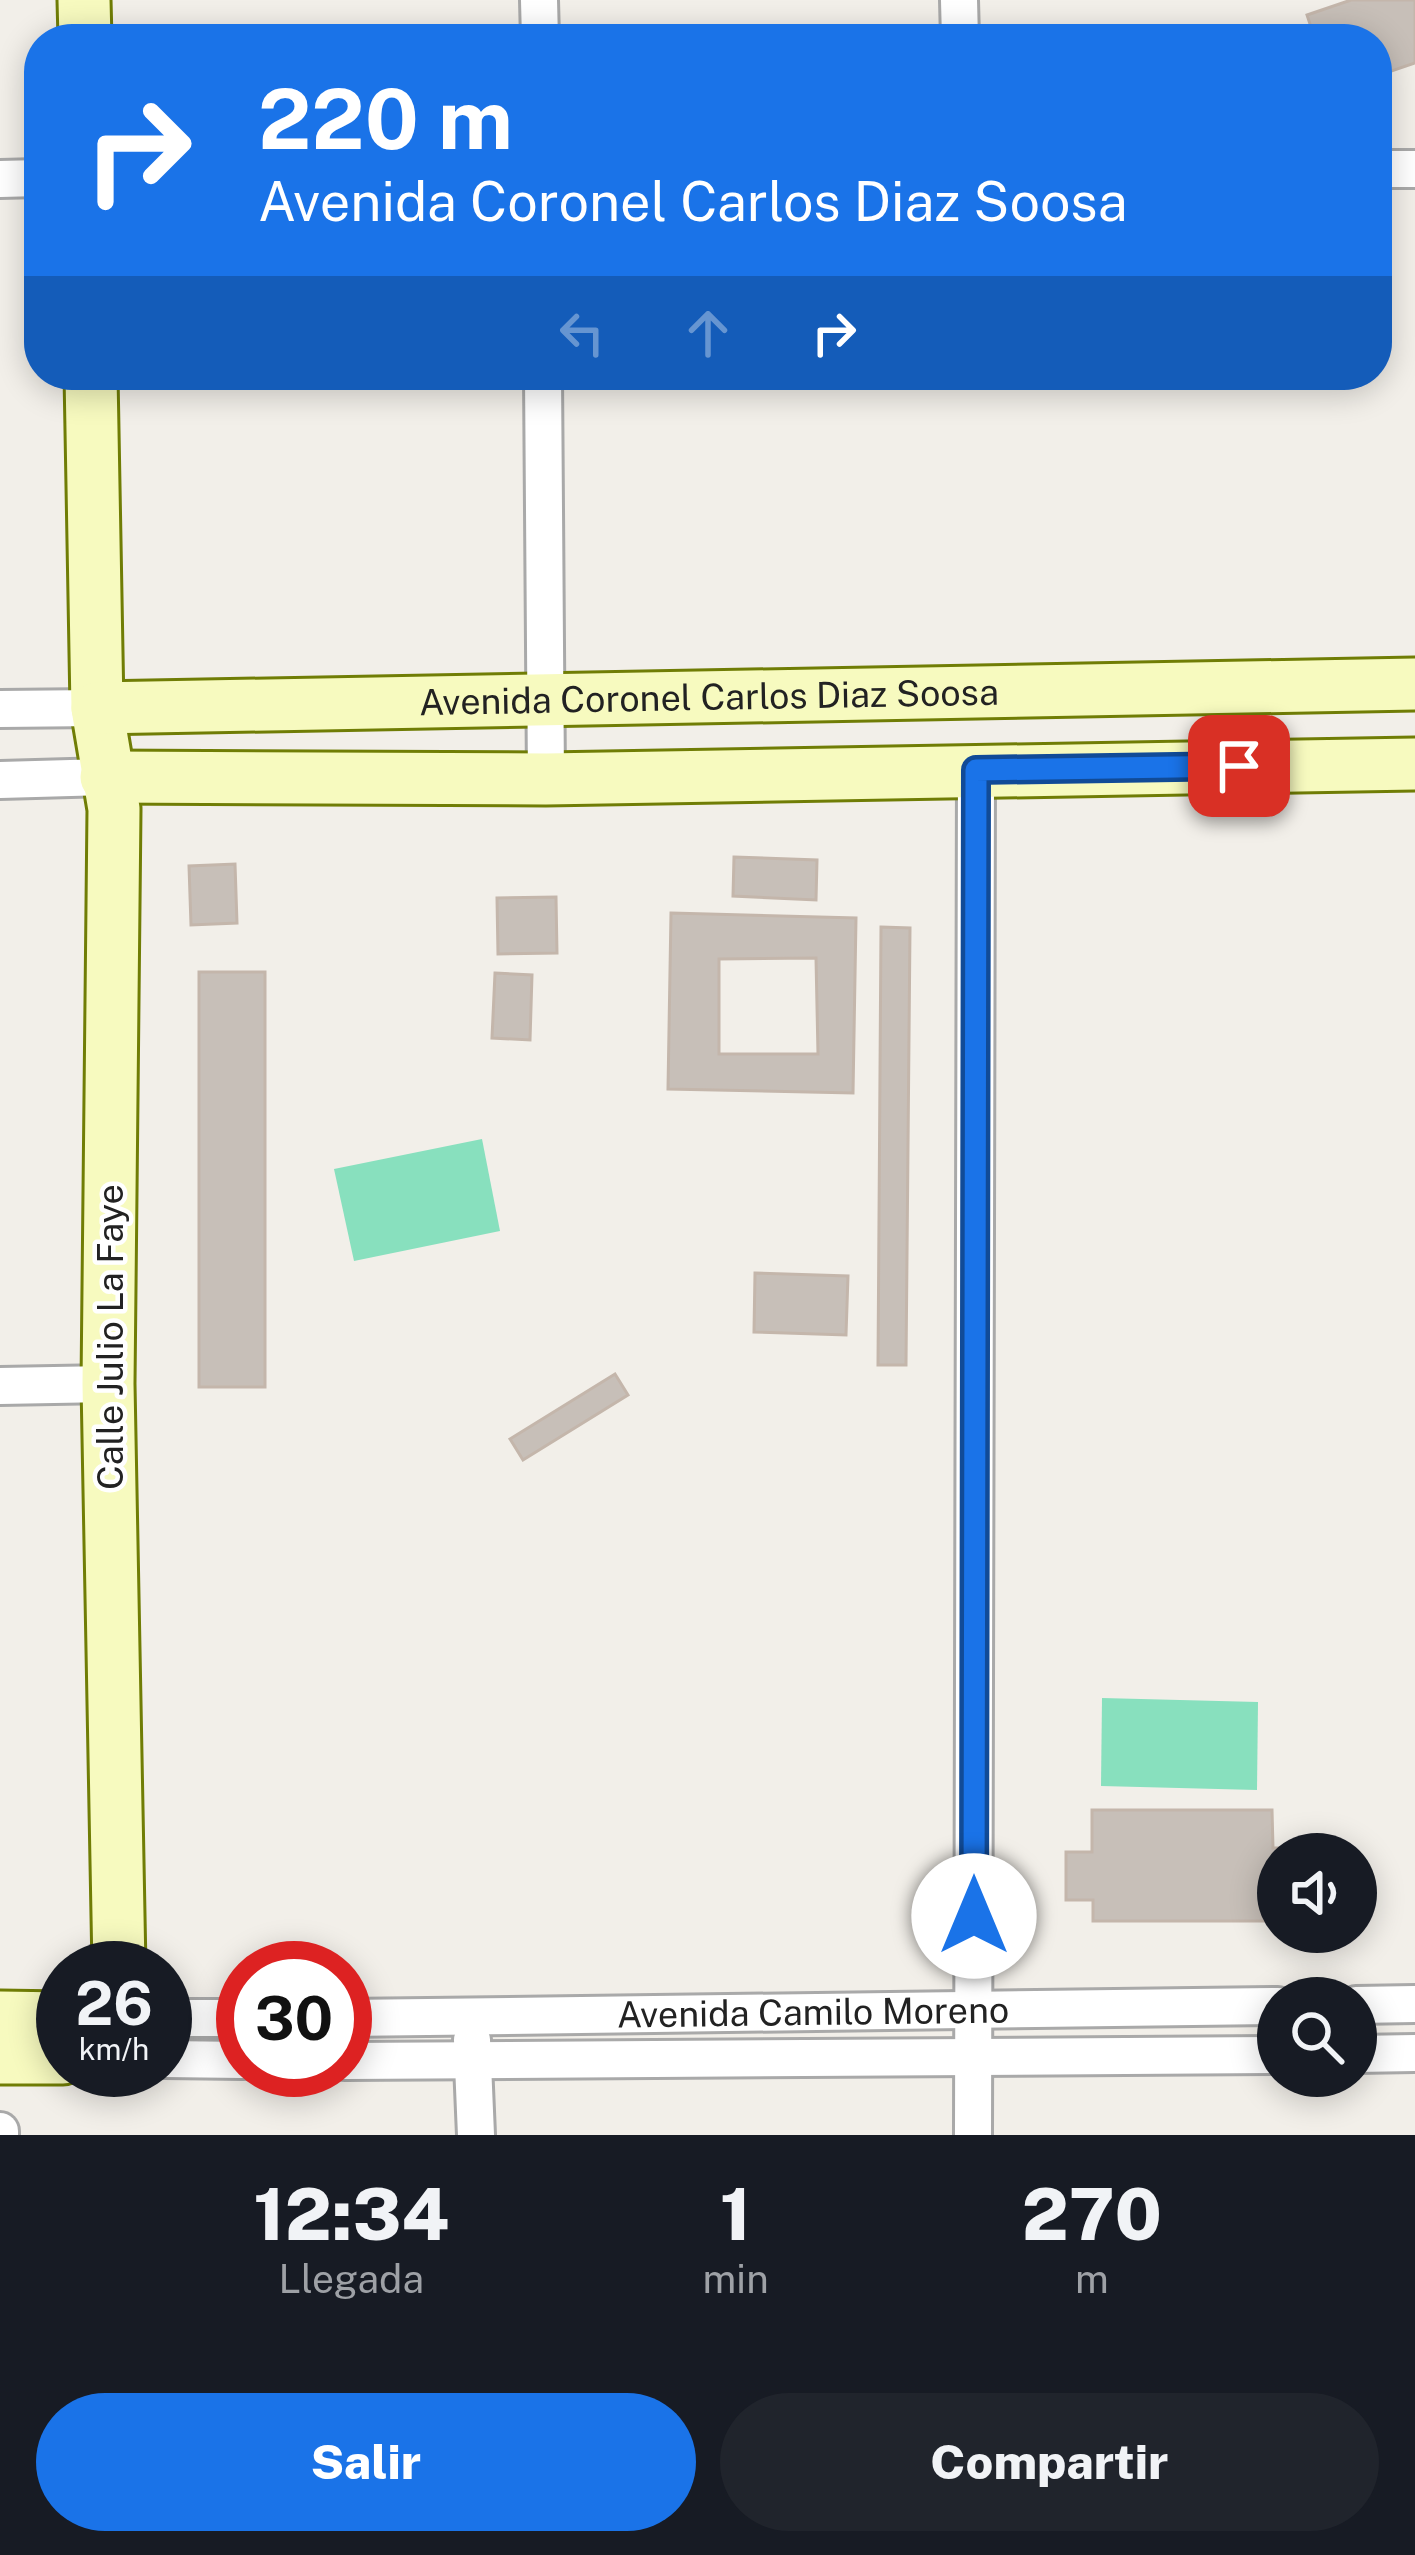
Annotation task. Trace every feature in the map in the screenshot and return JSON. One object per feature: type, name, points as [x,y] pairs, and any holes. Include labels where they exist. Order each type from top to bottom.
[{"type":"main road","name":"Calle Julio La Faye","points":[[91,390],[97,708],[114,809],[108,1384],[118,1941]]},
{"type":"main road","name":"Avenida Coronel Carlos Diaz Soosa","points":[[97,708],[1415,683]]},
{"type":"main road","points":[[106,777],[546,779],[1415,764]]},
{"type":"main road","points":[[0,2017],[36,2018]]},
{"type":"main road","points":[[0,2058],[36,2058]]},
{"type":"street","points":[[543,390],[546,779]]},
{"type":"street","name":"Avenida Coronel Carlos Diaz Soosa","points":[[0,709],[97,708]]},
{"type":"street","points":[[973,2135],[976,770]]},
{"type":"street","points":[[0,780],[106,777]]},
{"type":"street","points":[[0,1386],[108,1384]]},
{"type":"street","points":[[1377,2005],[1415,2004]]},
{"type":"street","name":"Avenida Camilo Moreno","points":[[372,2018],[1257,2006]]},
{"type":"street","points":[[471,2019],[476,2135]]},
{"type":"street","points":[[1377,2054],[1415,2053]]},
{"type":"street","name":"Avenida Camilo Moreno","points":[[372,2061],[1257,2055]]},
{"type":"green space","points":[[482,1139],[500,1231],[354,1261],[334,1169]]},
{"type":"green space","points":[[1102,1698],[1258,1702],[1257,1790],[1101,1786]]},
{"type":"building","points":[[1351,0],[1415,0],[1415,63],[1392,71],[1392,24],[1310,24],[1307,15]]},
{"type":"building","points":[[734,857],[817,860],[816,900],[733,896]]},
{"type":"building","points":[[235,864],[237,923],[191,925],[189,866]]},
{"type":"building","points":[[556,897],[557,953],[498,954],[497,898]]},
{"type":"building","points":[[671,913],[856,918],[853,1093],[668,1089]],"holes":[[[816,958],[818,1054],[719,1054],[719,959]]]},
{"type":"building","points":[[881,927],[910,928],[906,1365],[878,1365]]},
{"type":"building","points":[[199,972],[265,972],[265,1387],[199,1387]]},
{"type":"building","points":[[495,973],[532,975],[530,1040],[492,1038]]},
{"type":"building","points":[[755,1273],[848,1276],[846,1335],[754,1332]]},
{"type":"building","points":[[615,1374],[628,1395],[523,1460],[510,1439]]},
{"type":"building","points":[[1092,1810],[1272,1810],[1273,1833],[1257,1833],[1257,1921],[1093,1921],[1093,1900],[1066,1900],[1066,1852],[1092,1852]]},
{"type":"route","points":[[974,1916],[976,770],[1239,766]]}]
